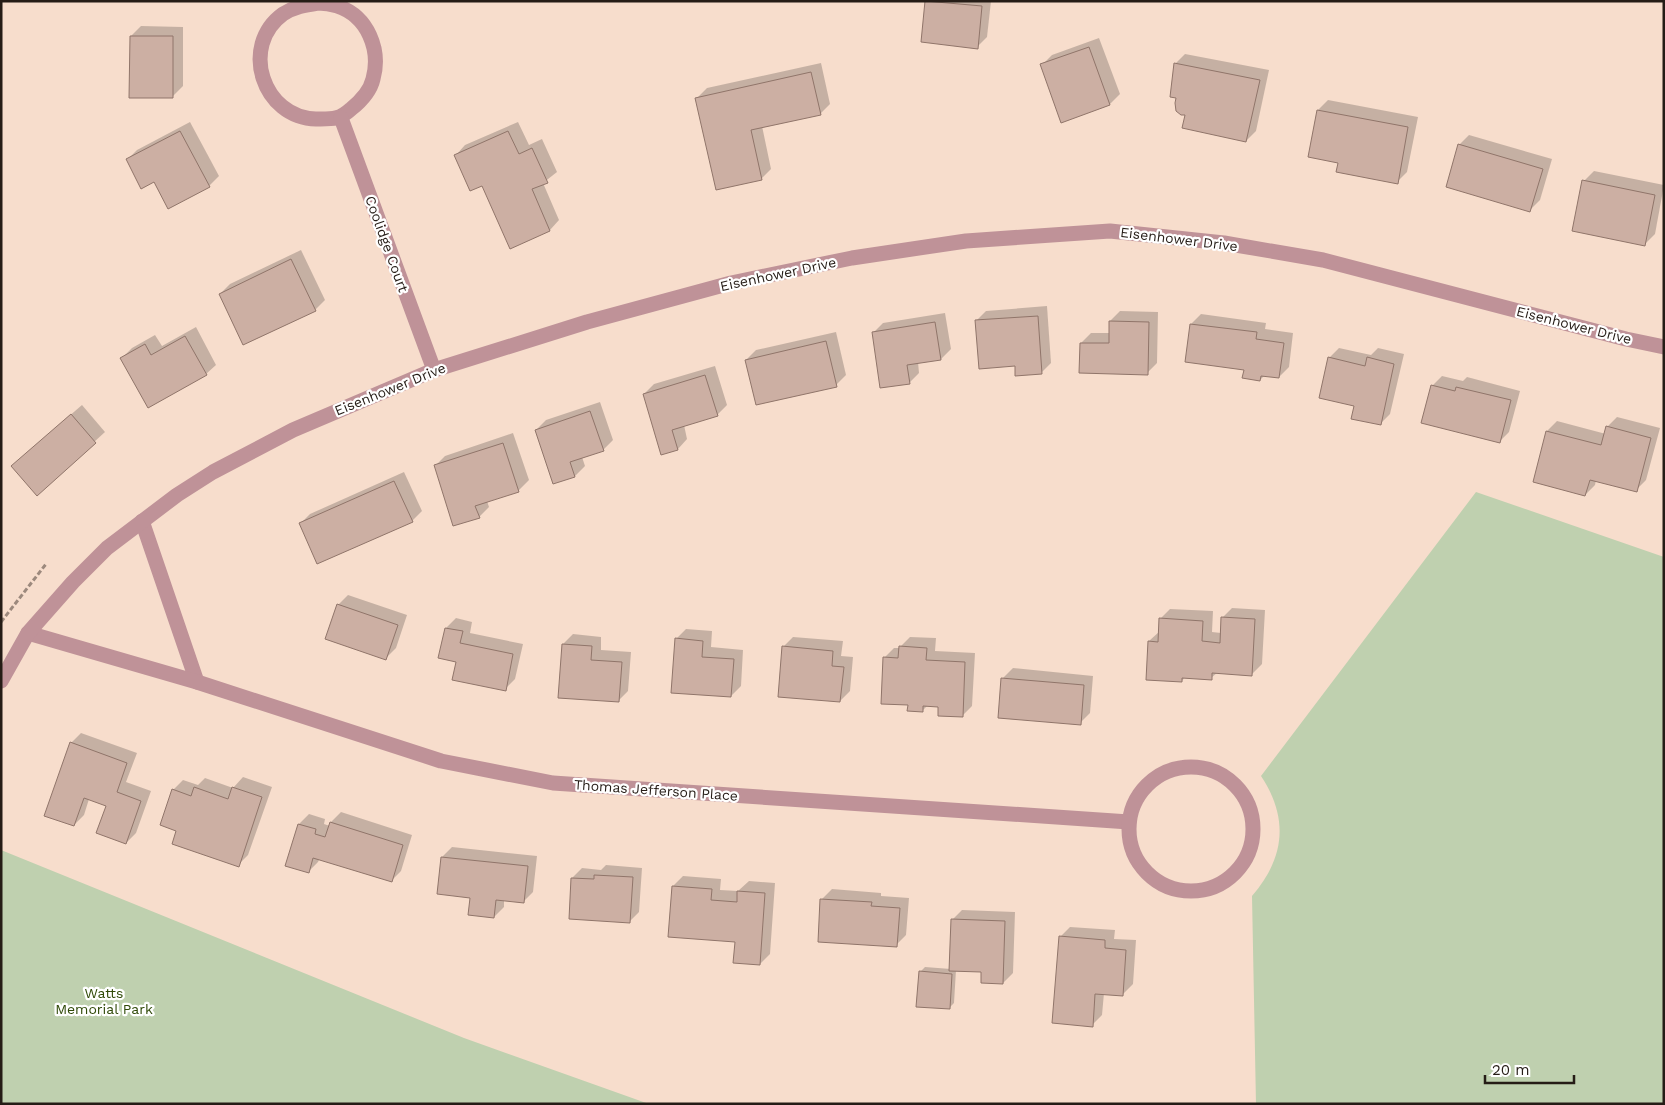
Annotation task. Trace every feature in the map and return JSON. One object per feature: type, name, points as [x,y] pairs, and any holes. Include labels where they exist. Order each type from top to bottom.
[{"type":"street","points":[[318,2],[337,6],[354,15],[367,30],[375,48],[376,67],[371,86],[360,102],[341,118],[308,119],[290,112],[274,100],[264,84],[260,65],[261,46],[269,29],[282,15],[299,6],[318,2]]},
{"type":"street","name":"Coolidge Court","points":[[341,118],[434,370]]},
{"type":"street","name":"Eisenhower Drive","points":[[1,681],[28,632],[107,548],[176,495],[213,472],[285,434],[434,370],[586,322],[731,283],[852,258],[966,241],[1110,231],[1224,243],[1322,260],[1626,339],[1664,347]]},
{"type":"street","points":[[142,521],[197,682]]},
{"type":"street","name":"Thomas Jefferson Place","points":[[28,632],[197,682],[440,761],[553,783],[1129,822]]},
{"type":"street","points":[[1182,768],[1202,768],[1221,774],[1237,787],[1248,804],[1254,823],[1252,844],[1244,862],[1230,878],[1212,888],[1192,892],[1171,889],[1153,878],[1139,863],[1130,843],[1129,822],[1135,803],[1146,786],[1162,774],[1182,768]]},
{"type":"path","points":[[1,622],[46,564]]},
{"type":"green space","points":[[1476,492],[1664,557],[1664,1104],[1256,1104],[1252,896],[1263,882],[1271,867],[1277,852],[1279,838],[1279,822],[1276,807],[1261,776]]},
{"type":"green space","name":"Watts Memorial Park","points":[[1,850],[464,1038],[649,1104],[1,1104]]},
{"type":"building","points":[[925,1],[982,6],[978,49],[921,42]]},
{"type":"building","points":[[130,36],[173,36],[173,98],[129,98]]},
{"type":"building","points":[[1089,47],[1110,105],[1061,123],[1040,64]]},
{"type":"building","points":[[1174,63],[1260,80],[1246,142],[1182,128],[1185,115],[1181,115],[1176,111],[1176,98],[1170,97]]},
{"type":"building","points":[[811,72],[821,115],[751,130],[762,180],[716,190],[695,98]]},
{"type":"building","points":[[1317,110],[1408,127],[1398,184],[1336,172],[1338,163],[1308,157]]},
{"type":"building","points":[[180,131],[210,187],[168,209],[154,182],[141,189],[126,159]]},
{"type":"building","points":[[508,131],[519,154],[532,148],[548,183],[532,189],[550,231],[510,249],[482,186],[470,191],[454,155]]},
{"type":"building","points":[[1458,144],[1543,169],[1530,212],[1446,187]]},
{"type":"building","points":[[1582,180],[1655,195],[1645,246],[1572,231]]},
{"type":"building","points":[[291,259],[316,311],[243,345],[219,294]]},
{"type":"building","points":[[1038,316],[1042,374],[1015,376],[1015,366],[979,369],[975,320]]},
{"type":"building","points":[[1109,321],[1149,322],[1148,375],[1079,373],[1080,343],[1109,343]]},
{"type":"building","points":[[935,322],[941,360],[907,365],[910,384],[880,388],[872,332]]},
{"type":"building","points":[[1190,324],[1257,332],[1256,339],[1284,343],[1279,378],[1261,376],[1260,381],[1242,378],[1244,370],[1185,362]]},
{"type":"building","points":[[185,336],[207,375],[148,408],[120,358],[145,344],[151,355]]},
{"type":"building","points":[[826,341],[837,387],[756,405],[745,360]]},
{"type":"building","points":[[1328,357],[1365,366],[1367,357],[1394,364],[1381,425],[1351,419],[1354,406],[1319,398]]},
{"type":"building","points":[[705,375],[718,416],[672,430],[678,450],[661,455],[643,394]]},
{"type":"building","points":[[1431,385],[1455,391],[1456,387],[1511,400],[1500,443],[1421,423]]},
{"type":"building","points":[[590,411],[604,451],[570,462],[575,477],[553,484],[535,430]]},
{"type":"building","points":[[71,414],[96,443],[37,496],[11,466]]},
{"type":"building","points":[[1606,426],[1651,438],[1637,492],[1590,480],[1585,496],[1533,482],[1546,431],[1601,445]]},
{"type":"building","points":[[503,443],[519,492],[475,506],[480,518],[453,526],[434,465]]},
{"type":"building","points":[[394,481],[413,522],[317,564],[299,523]]},
{"type":"building","points":[[337,604],[398,625],[386,660],[325,639]]},
{"type":"building","points":[[1221,617],[1255,619],[1252,676],[1212,673],[1212,680],[1182,678],[1182,682],[1146,680],[1148,641],[1158,642],[1159,618],[1203,621],[1202,641],[1220,643]]},
{"type":"building","points":[[445,628],[463,631],[460,643],[513,654],[506,691],[452,680],[456,662],[438,658]]},
{"type":"building","points":[[675,638],[703,641],[702,657],[734,659],[731,697],[671,693]]},
{"type":"building","points":[[562,644],[592,646],[591,660],[622,662],[619,702],[558,698]]},
{"type":"building","points":[[782,646],[833,651],[832,666],[844,667],[840,702],[778,697]]},
{"type":"building","points":[[899,646],[927,648],[926,660],[965,662],[963,717],[938,716],[938,707],[923,706],[923,712],[907,711],[908,705],[881,704],[883,657],[898,658]]},
{"type":"building","points":[[1001,678],[1084,685],[1081,725],[998,718]]},
{"type":"building","points":[[70,742],[127,763],[117,792],[141,801],[126,844],[96,833],[106,806],[84,798],[74,826],[44,816]]},
{"type":"building","points":[[194,787],[228,799],[232,787],[262,797],[239,867],[172,844],[176,831],[160,825],[172,789],[191,796]]},
{"type":"building","points":[[330,822],[403,845],[392,882],[313,858],[309,873],[285,866],[298,824],[316,829],[315,834],[325,837]]},
{"type":"building","points":[[441,857],[528,866],[524,903],[496,900],[494,918],[468,915],[470,898],[437,894]]},
{"type":"building","points":[[594,875],[633,877],[630,923],[569,919],[571,878],[594,879]]},
{"type":"building","points":[[672,886],[712,889],[711,900],[737,902],[737,891],[765,893],[760,965],[733,963],[735,942],[668,937]]},
{"type":"building","points":[[820,899],[872,902],[871,906],[900,908],[897,947],[818,942]]},
{"type":"building","points":[[951,919],[1005,921],[1003,984],[981,983],[981,972],[949,971]]},
{"type":"building","points":[[1059,936],[1105,940],[1105,948],[1126,950],[1123,996],[1095,994],[1093,1027],[1052,1023]]},
{"type":"building","points":[[919,971],[952,974],[950,1009],[916,1007]]}]
